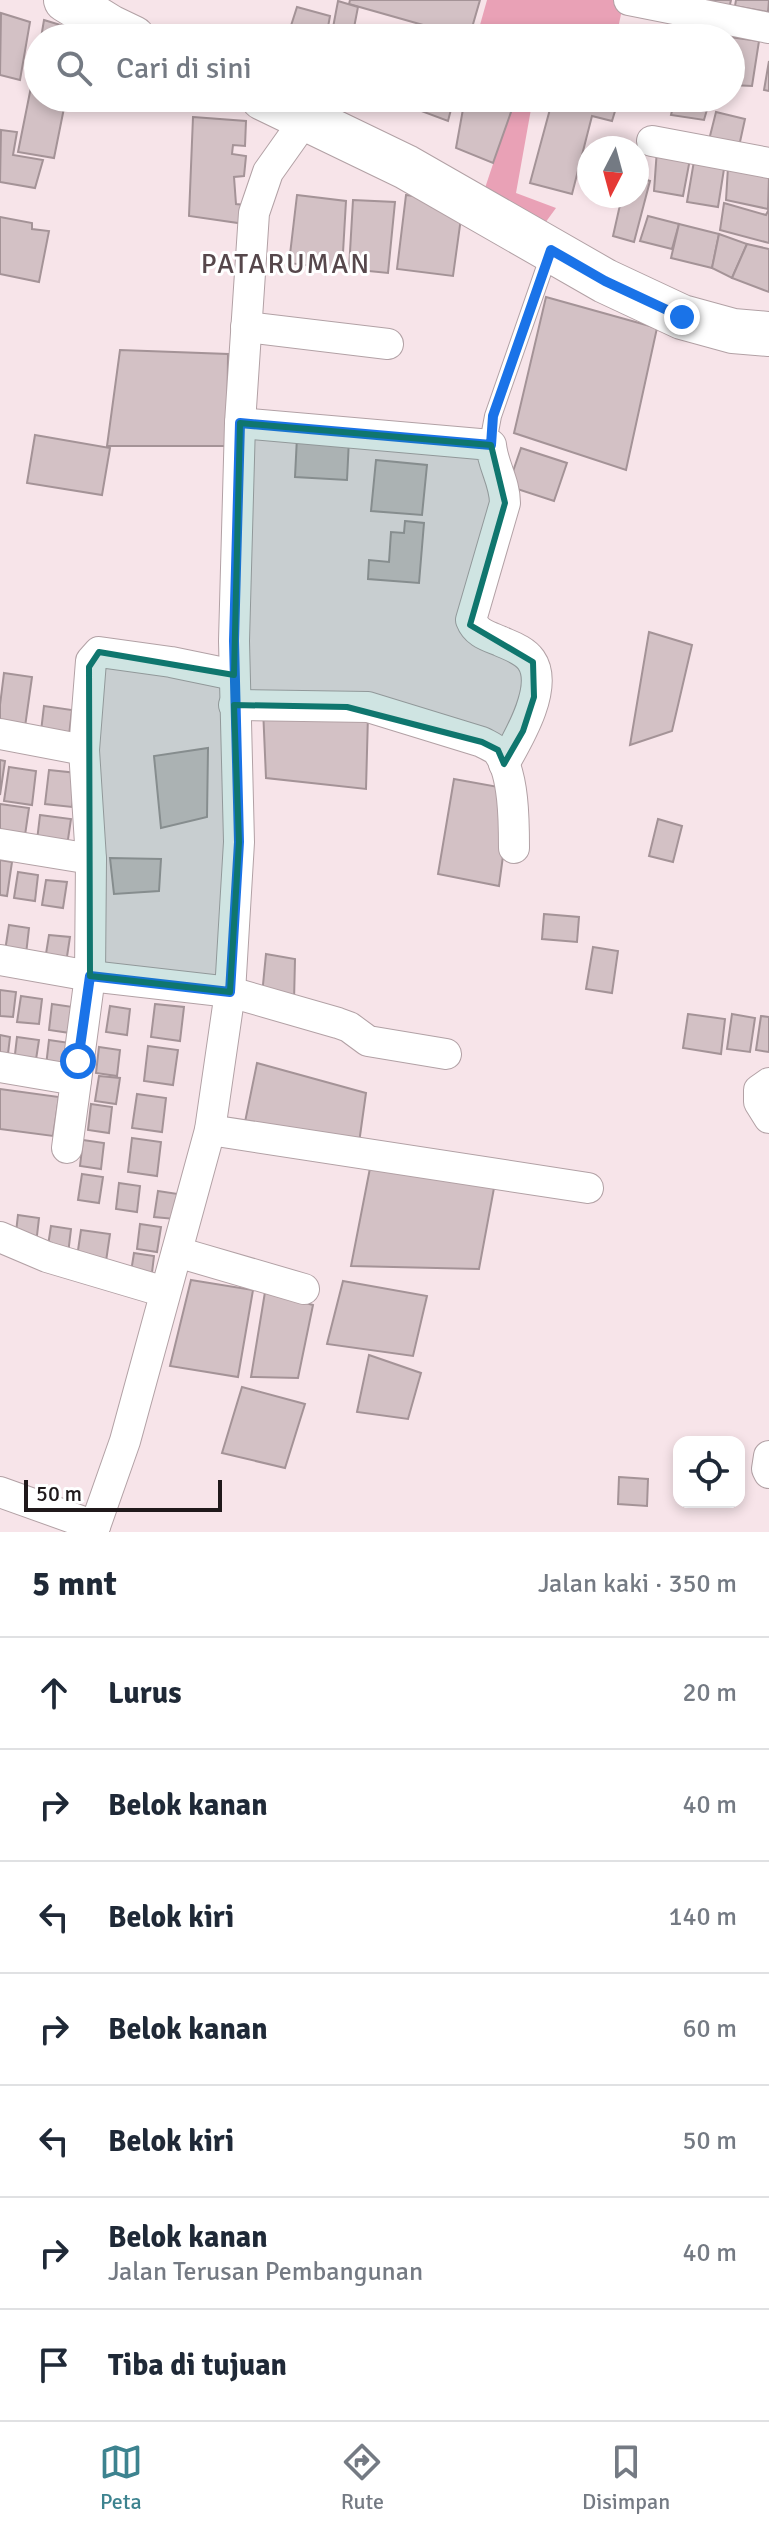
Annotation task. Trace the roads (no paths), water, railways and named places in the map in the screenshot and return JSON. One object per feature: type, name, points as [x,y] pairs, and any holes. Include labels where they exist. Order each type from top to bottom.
[{"type":"street","points":[[66,0],[105,24]]},
{"type":"street","points":[[629,0],[769,28]]},
{"type":"street","points":[[295,112],[406,167],[605,281],[682,317],[733,331],[769,334]]},
{"type":"street","points":[[0,1492],[94,1529],[125,1441],[210,1130],[230,992],[239,842],[234,675],[240,423],[254,213],[268,172],[307,117]]},
{"type":"street","points":[[652,141],[769,163]]},
{"type":"street","points":[[246,327],[388,344]]},
{"type":"street","points":[[240,423],[491,445],[492,456],[505,487],[505,503],[471,620],[483,634],[524,652],[533,662],[536,673],[534,697],[523,731],[504,764]]},
{"type":"street","points":[[67,1148],[90,976],[91,859],[84,750],[89,667],[99,652],[234,675]]},
{"type":"street","points":[[234,705],[368,707],[482,742],[498,750],[504,764],[513,810],[514,848]]},
{"type":"street","points":[[0,734],[84,750]]},
{"type":"street","points":[[0,844],[91,859]]},
{"type":"street","points":[[0,960],[90,976],[230,992],[338,1023],[368,1041],[446,1054]]},
{"type":"street","points":[[0,1067],[76,1080]]},
{"type":"street","points":[[769,1083],[759,1090],[759,1102],[769,1118]]},
{"type":"street","points":[[210,1130],[588,1188]]},
{"type":"street","points":[[0,1237],[47,1257],[165,1292]]},
{"type":"street","points":[[177,1252],[304,1289]]},
{"type":"street","points":[[769,1456],[769,1473]]},
{"type":"lane","points":[[491,445],[493,416],[551,250]]},
{"type":"district","name":"PATARUMAN","points":[[286,264]]}]
